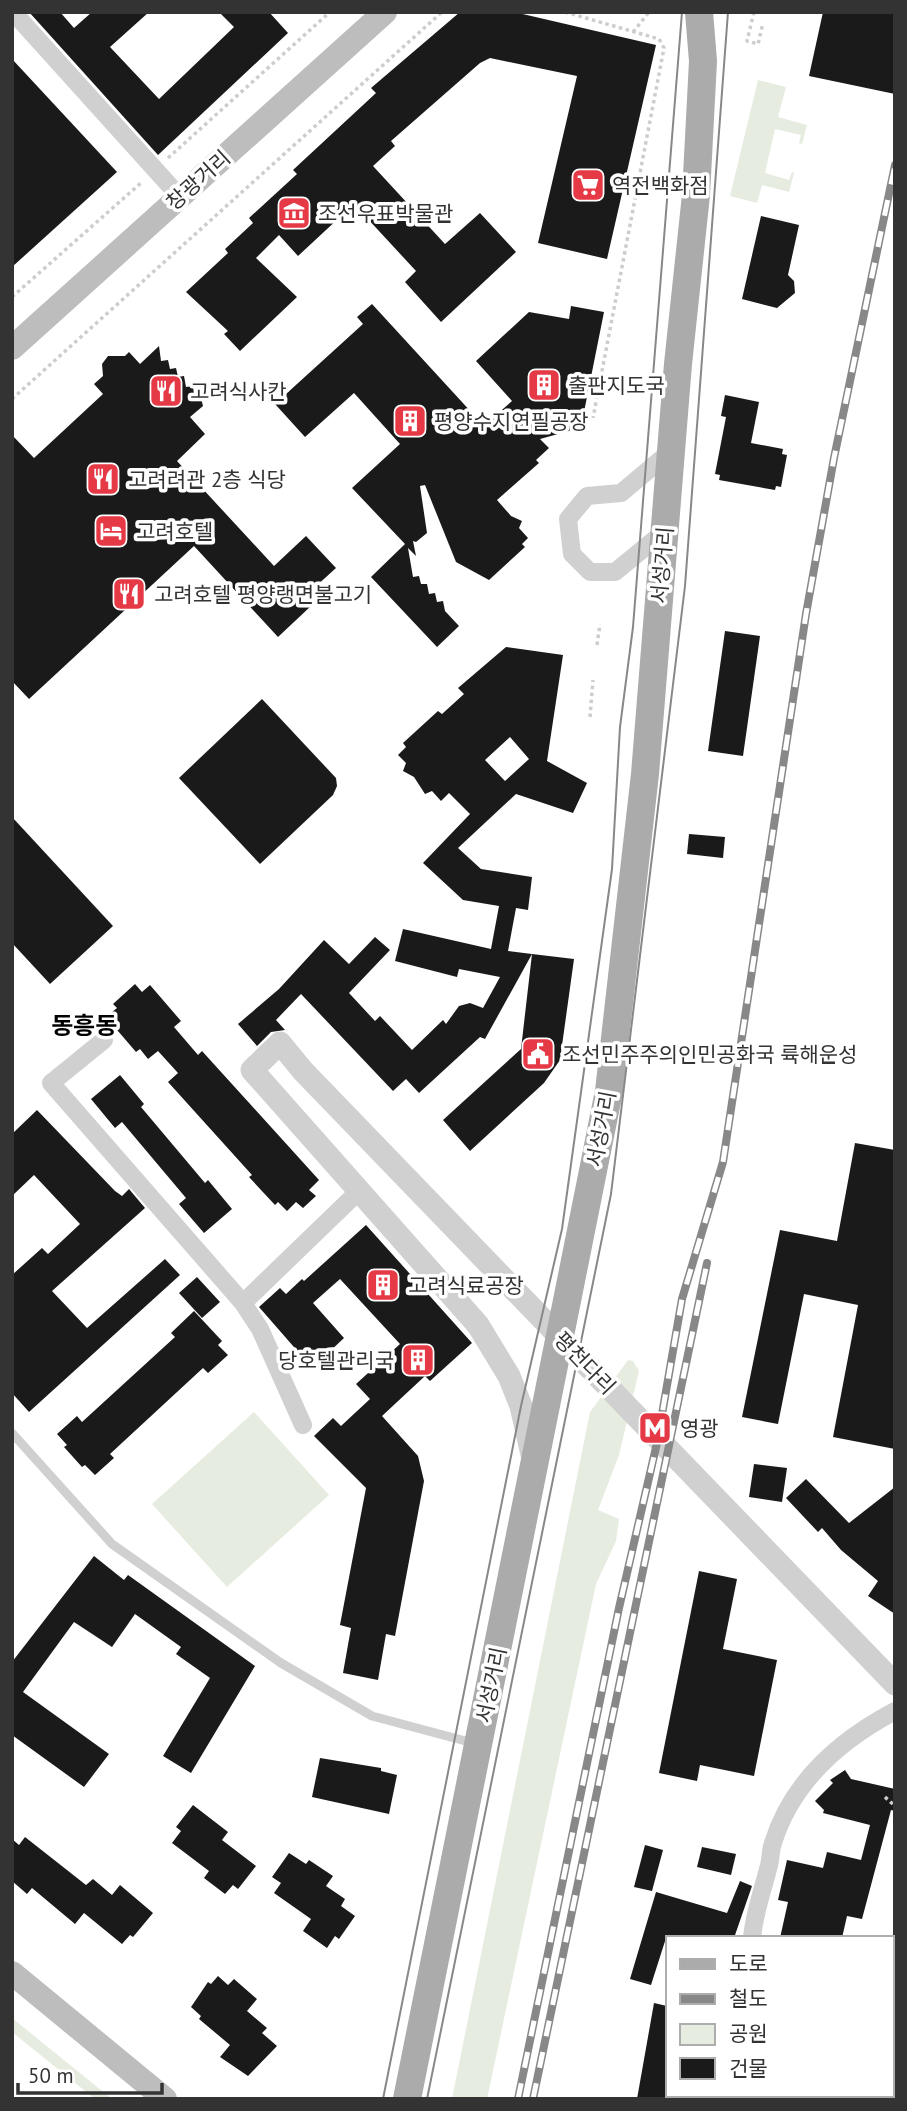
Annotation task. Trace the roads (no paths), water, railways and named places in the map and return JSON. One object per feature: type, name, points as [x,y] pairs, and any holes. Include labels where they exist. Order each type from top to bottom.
[{"type":"main road","name":"창광거리","points":[[12,348],[384,12]]},
{"type":"main road","points":[[699,12],[703,61]]},
{"type":"main road","points":[[703,61],[715,12]]},
{"type":"main road","name":"서성거리","points":[[407,2099],[531,1493],[609,1091],[645,774],[671,452],[696,194],[703,61]]},
{"type":"main road","points":[[12,1973],[165,2099]]},
{"type":"street","points":[[13,12],[180,197]]},
{"type":"street","points":[[665,531],[615,572],[590,572],[572,554],[568,519],[587,496],[621,493],[671,452]]},
{"type":"street","points":[[104,1040],[51,1083],[243,1303],[260,1329],[303,1425]]},
{"type":"street","name":"평천다리","points":[[359,1191],[252,1070],[281,1043],[303,1071],[895,1684]]},
{"type":"street","points":[[243,1303],[359,1191],[478,1325],[509,1376],[534,1450],[531,1493]]},
{"type":"street","points":[[752,1936],[754,1918],[773,1843],[813,1771],[838,1746],[895,1711]]},
{"type":"lane","points":[[12,1433],[113,1544],[281,1663],[372,1716],[478,1744]]},
{"type":"tram line","points":[[383,2099],[521,1406],[562,1229],[612,869],[620,727],[633,627],[682,12]]},
{"type":"tram line","points":[[427,2099],[611,1194],[685,586],[728,12]]},
{"type":"railway","points":[[518,2099],[619,1608],[657,1443],[682,1299],[723,1162],[806,614],[834,458],[895,165]]},
{"type":"railway","points":[[533,2099],[707,1263]]},
{"type":"place","name":"역전백화점","points":[[588,185]]},
{"type":"place","name":"조선우표박물관","points":[[294,213]]},
{"type":"place","name":"출판지도국","points":[[544,385]]},
{"type":"place","name":"고려식사칸","points":[[166,391]]},
{"type":"place","name":"평양수지연필공장","points":[[410,421]]},
{"type":"place","name":"고려려관 2층 식당","points":[[103,479]]},
{"type":"place","name":"고려호텔","points":[[111,531]]},
{"type":"place","name":"고려호텔 평양랭면불고기","points":[[129,594]]},
{"type":"place","name":"조선민주주의인민공화국 륙해운성","points":[[538,1054]]},
{"type":"place","name":"고려식료공장","points":[[383,1285]]},
{"type":"place","name":"당호텔관리국","points":[[418,1360]]},
{"type":"place","name":"영광","points":[[655,1428]]},
{"type":"district","name":"동흥동","points":[[84,1025]]}]
